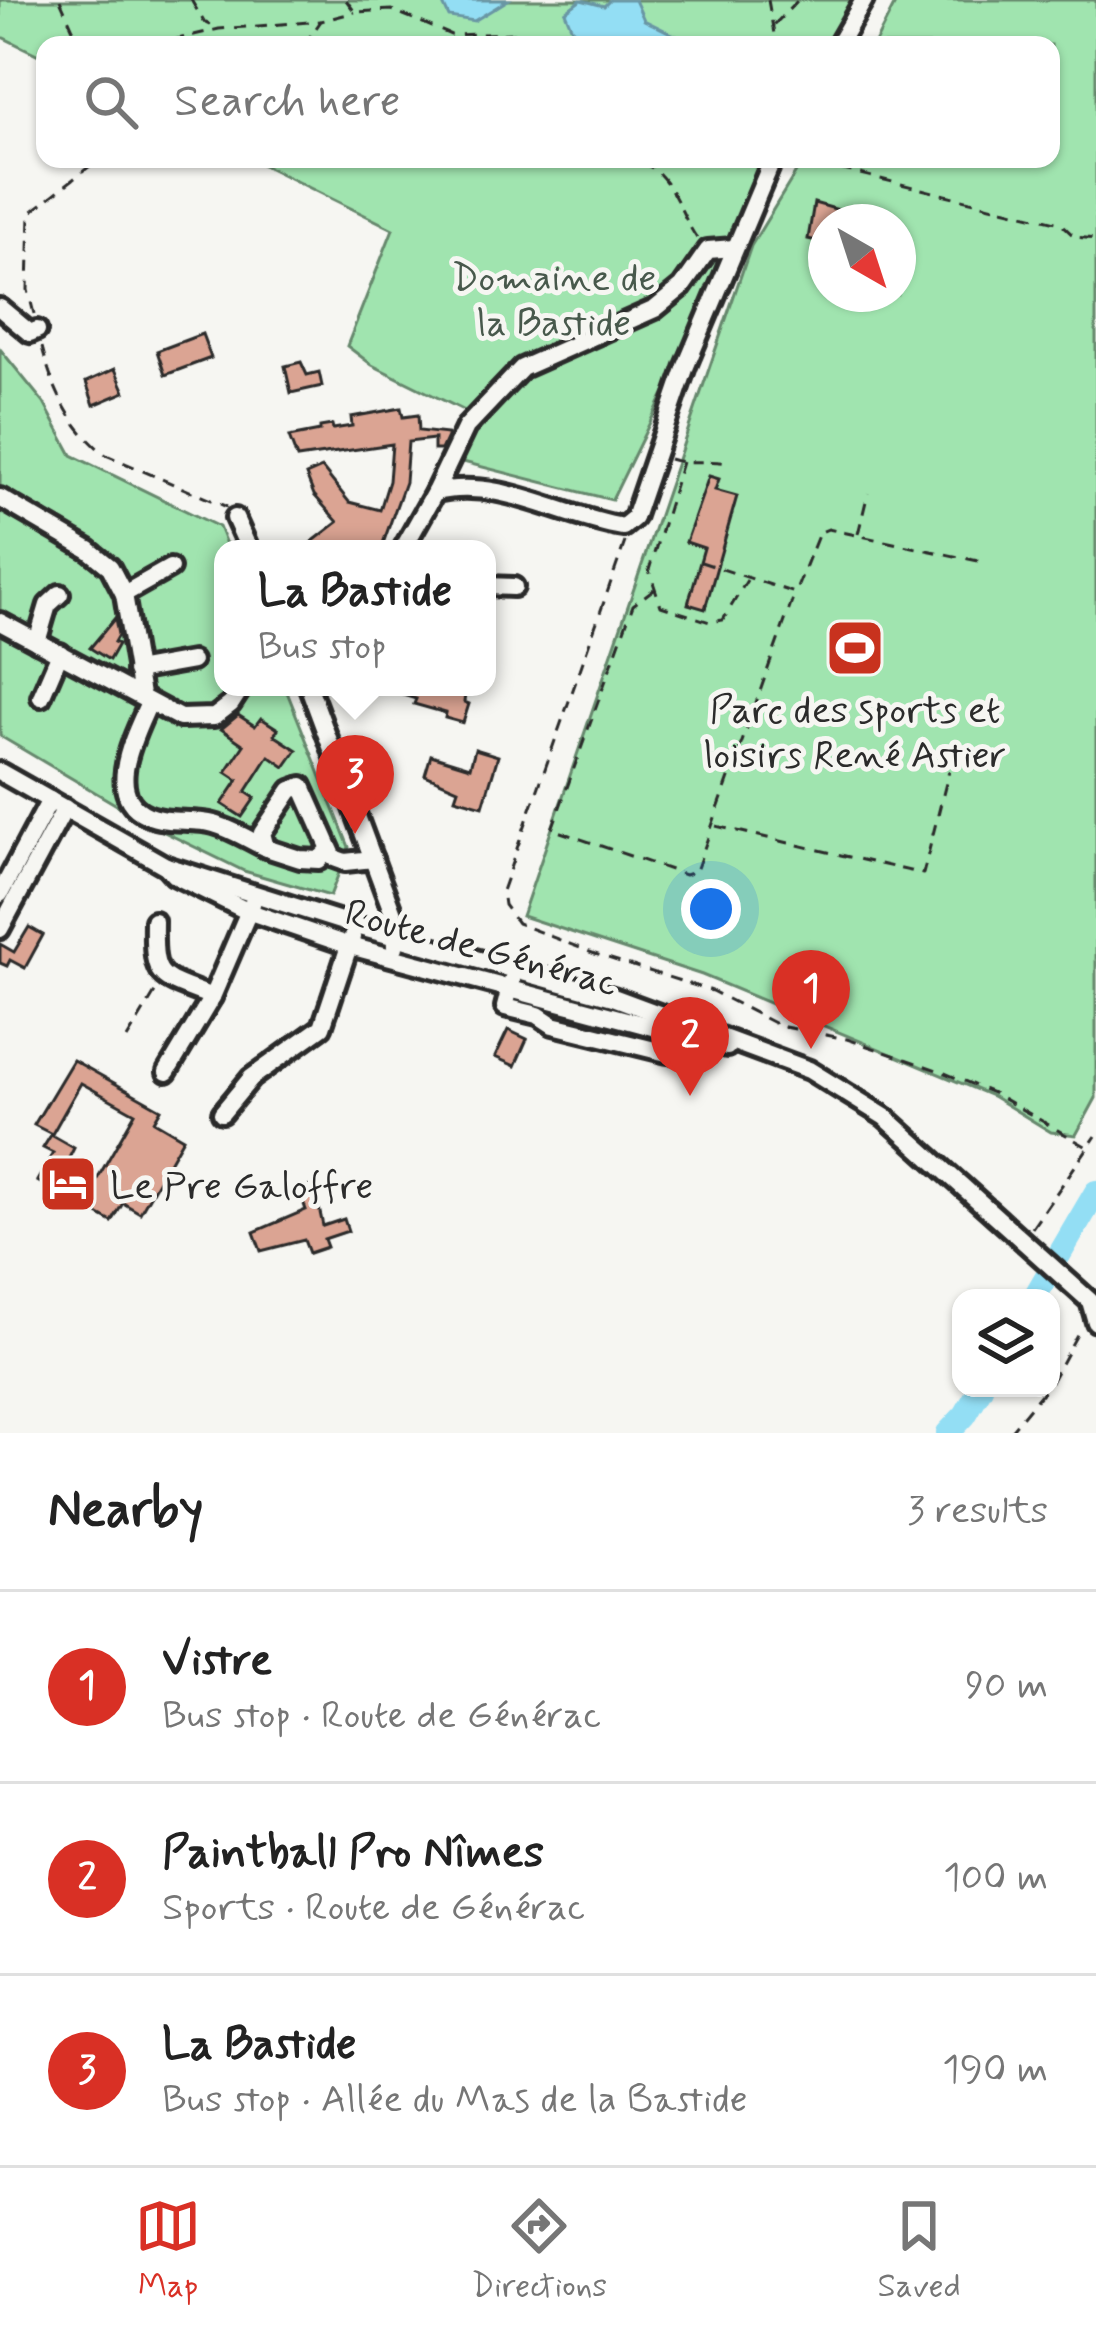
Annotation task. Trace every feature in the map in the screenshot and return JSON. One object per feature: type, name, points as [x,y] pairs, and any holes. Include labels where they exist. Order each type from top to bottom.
[{"type":"street","points":[[843,36],[864,0]]},
{"type":"street","points":[[434,492],[458,487],[546,501],[623,526],[634,518],[734,248],[769,168]]},
{"type":"street","points":[[408,540],[466,427],[522,368],[655,309],[682,287],[708,250],[734,248]]},
{"type":"street","points":[[0,308],[30,333],[37,331]]},
{"type":"street","points":[[0,497],[89,550],[110,567],[124,594],[145,699],[123,775],[129,799],[145,814],[209,822],[300,860],[319,860],[328,850]]},
{"type":"street","points":[[235,518],[245,540]]},
{"type":"street","points":[[124,594],[170,568]]},
{"type":"street","points":[[496,586],[514,587]]},
{"type":"street","points":[[38,642],[48,605],[60,594]]},
{"type":"street","points":[[0,622],[180,718],[214,717],[236,696]]},
{"type":"street","points":[[41,697],[60,653]]},
{"type":"street","points":[[136,671],[192,661]]},
{"type":"street","points":[[312,696],[394,916],[395,943],[460,976]]},
{"type":"street","name":"Route de Générac","points":[[0,772],[166,866],[302,908],[353,936],[460,976],[513,977],[580,988],[697,1025],[844,1089],[885,1117],[1085,1295]]},
{"type":"street","points":[[266,848],[262,833],[291,790],[302,786],[317,813],[328,850],[345,862],[373,859]]},
{"type":"street","points":[[0,894],[57,804]]},
{"type":"street","points":[[0,929],[57,804]]},
{"type":"street","name":"Route de Générac","points":[[166,866],[247,911],[280,922],[395,943],[792,1064]]},
{"type":"street","points":[[214,881],[364,924],[383,924],[394,916]]},
{"type":"street","points":[[166,1072],[212,997],[250,903],[282,911],[302,908]]},
{"type":"street","points":[[154,921],[154,964],[164,978],[212,997]]},
{"type":"street","points":[[222,1112],[251,1078],[322,1027],[353,936]]},
{"type":"street","points":[[513,977],[505,1007],[553,1025],[667,1053]]},
{"type":"street","points":[[1085,1295],[1096,1322]]},
{"type":"path","points":[[60,0],[73,29],[86,36]]},
{"type":"path","points":[[191,0],[204,22],[219,29]]},
{"type":"path","points":[[346,0],[355,12]]},
{"type":"path","points":[[768,0],[774,36]]},
{"type":"path","points":[[773,27],[798,0]]},
{"type":"path","points":[[190,36],[392,10],[451,35],[524,36]]},
{"type":"path","points":[[311,36],[322,21]]},
{"type":"path","points":[[88,168],[30,213],[28,290],[52,387],[92,444],[106,455],[216,501],[235,518]]},
{"type":"path","points":[[652,168],[708,250]]},
{"type":"path","points":[[832,168],[1060,223],[1075,237],[1096,239]]},
{"type":"path","points":[[656,454],[682,462],[706,458],[727,463]]},
{"type":"path","points":[[682,462],[649,570],[661,606],[710,622],[723,620],[748,579]]},
{"type":"path","points":[[858,536],[868,493]]},
{"type":"path","points":[[634,518],[502,891],[504,905],[517,923],[712,991],[780,1026],[847,1039],[940,1071],[995,1094],[1089,1148]]},
{"type":"path","points":[[654,589],[633,605],[552,830],[685,875],[697,871],[819,533],[828,529],[983,562]]},
{"type":"path","points":[[700,562],[796,593]]},
{"type":"path","points":[[714,826],[923,874],[949,771]]},
{"type":"path","points":[[127,1039],[164,978]]},
{"type":"path","points":[[1027,1243],[1096,1136]]},
{"type":"path","points":[[1060,1366],[1081,1330],[1085,1295]]},
{"type":"path","points":[[1009,1433],[1039,1397]]},
{"type":"green space","points":[[0,0],[856,0],[838,36],[36,36],[36,54],[0,36]]},
{"type":"green space","name":"Parc des sports et loisirs René Astier","points":[[897,0],[1096,0],[1096,1098],[1076,1135],[1051,1132],[992,1096],[702,975],[522,916],[751,246],[799,168],[1060,168],[1060,36],[879,36]]},
{"type":"green space","name":"Domaine de la Bastide","points":[[269,168],[775,168],[612,500],[459,461],[479,418],[372,365],[347,346],[393,229]]},
{"type":"green space","points":[[0,349],[44,403],[72,455],[219,527],[224,540],[214,540],[214,696],[289,696],[349,847],[330,896],[244,871],[154,827],[0,736]]},
{"type":"water","points":[[441,0],[508,0],[474,21],[449,17]]},
{"type":"water","points":[[581,0],[604,6],[610,0],[635,0],[644,20],[677,36],[579,36],[565,12]]},
{"type":"building","points":[[202,334],[211,358],[165,375],[157,351]]},
{"type":"building","points":[[301,362],[307,375],[319,372],[322,386],[291,393],[285,366]]},
{"type":"building","points":[[115,369],[125,392],[94,405],[86,382]]},
{"type":"building","points":[[401,408],[403,417],[418,415],[419,431],[447,437],[441,450],[434,450],[434,439],[408,442],[405,482],[384,540],[315,540],[338,522],[314,495],[306,475],[322,468],[349,502],[380,510],[389,481],[392,444],[297,458],[289,437],[320,431],[320,427],[352,426],[351,417]]},
{"type":"building","points":[[709,476],[719,479],[715,490],[737,496],[705,609],[688,604],[704,548],[686,542]]},
{"type":"building","points":[[115,618],[118,635],[114,642],[118,644],[109,660],[90,648]]},
{"type":"building","points":[[406,696],[465,696],[469,704],[463,723],[414,704],[416,699]]},
{"type":"building","points":[[238,715],[255,726],[261,718],[278,729],[274,735],[297,750],[285,767],[269,756],[246,792],[255,798],[242,817],[222,804],[238,780],[226,772],[244,745],[221,729]]},
{"type":"building","points":[[475,749],[498,756],[483,806],[455,798],[458,789],[425,775],[431,755],[470,767]]},
{"type":"building","points":[[29,927],[43,935],[25,968],[10,960],[7,966],[0,963],[0,944],[14,952]]},
{"type":"building","points":[[508,1030],[527,1039],[515,1066],[495,1057]]},
{"type":"building","points":[[73,1060],[161,1109],[154,1121],[183,1138],[140,1213],[123,1203],[112,1222],[37,1181],[53,1153],[43,1148],[51,1135],[74,1148],[66,1164],[96,1181],[135,1113],[81,1083],[52,1134],[34,1125]]},
{"type":"building","points":[[314,1185],[323,1226],[344,1219],[348,1231],[324,1239],[327,1247],[309,1253],[304,1240],[261,1251],[254,1232],[306,1210],[299,1190]]},
{"type":"waterway","points":[[1039,1289],[1096,1192]]},
{"type":"waterway","points":[[948,1433],[976,1397]]},
{"type":"place","name":"Parc des sports et loisirs René Astier","points":[[855,648]]},
{"type":"place","name":"La Bastide","points":[[355,834]]},
{"type":"place","name":"Vistre","points":[[811,1049]]},
{"type":"place","name":"Paintball Pro Nîmes","points":[[690,1096]]},
{"type":"place","name":"Le Pre Galoffre","points":[[68,1184]]}]
